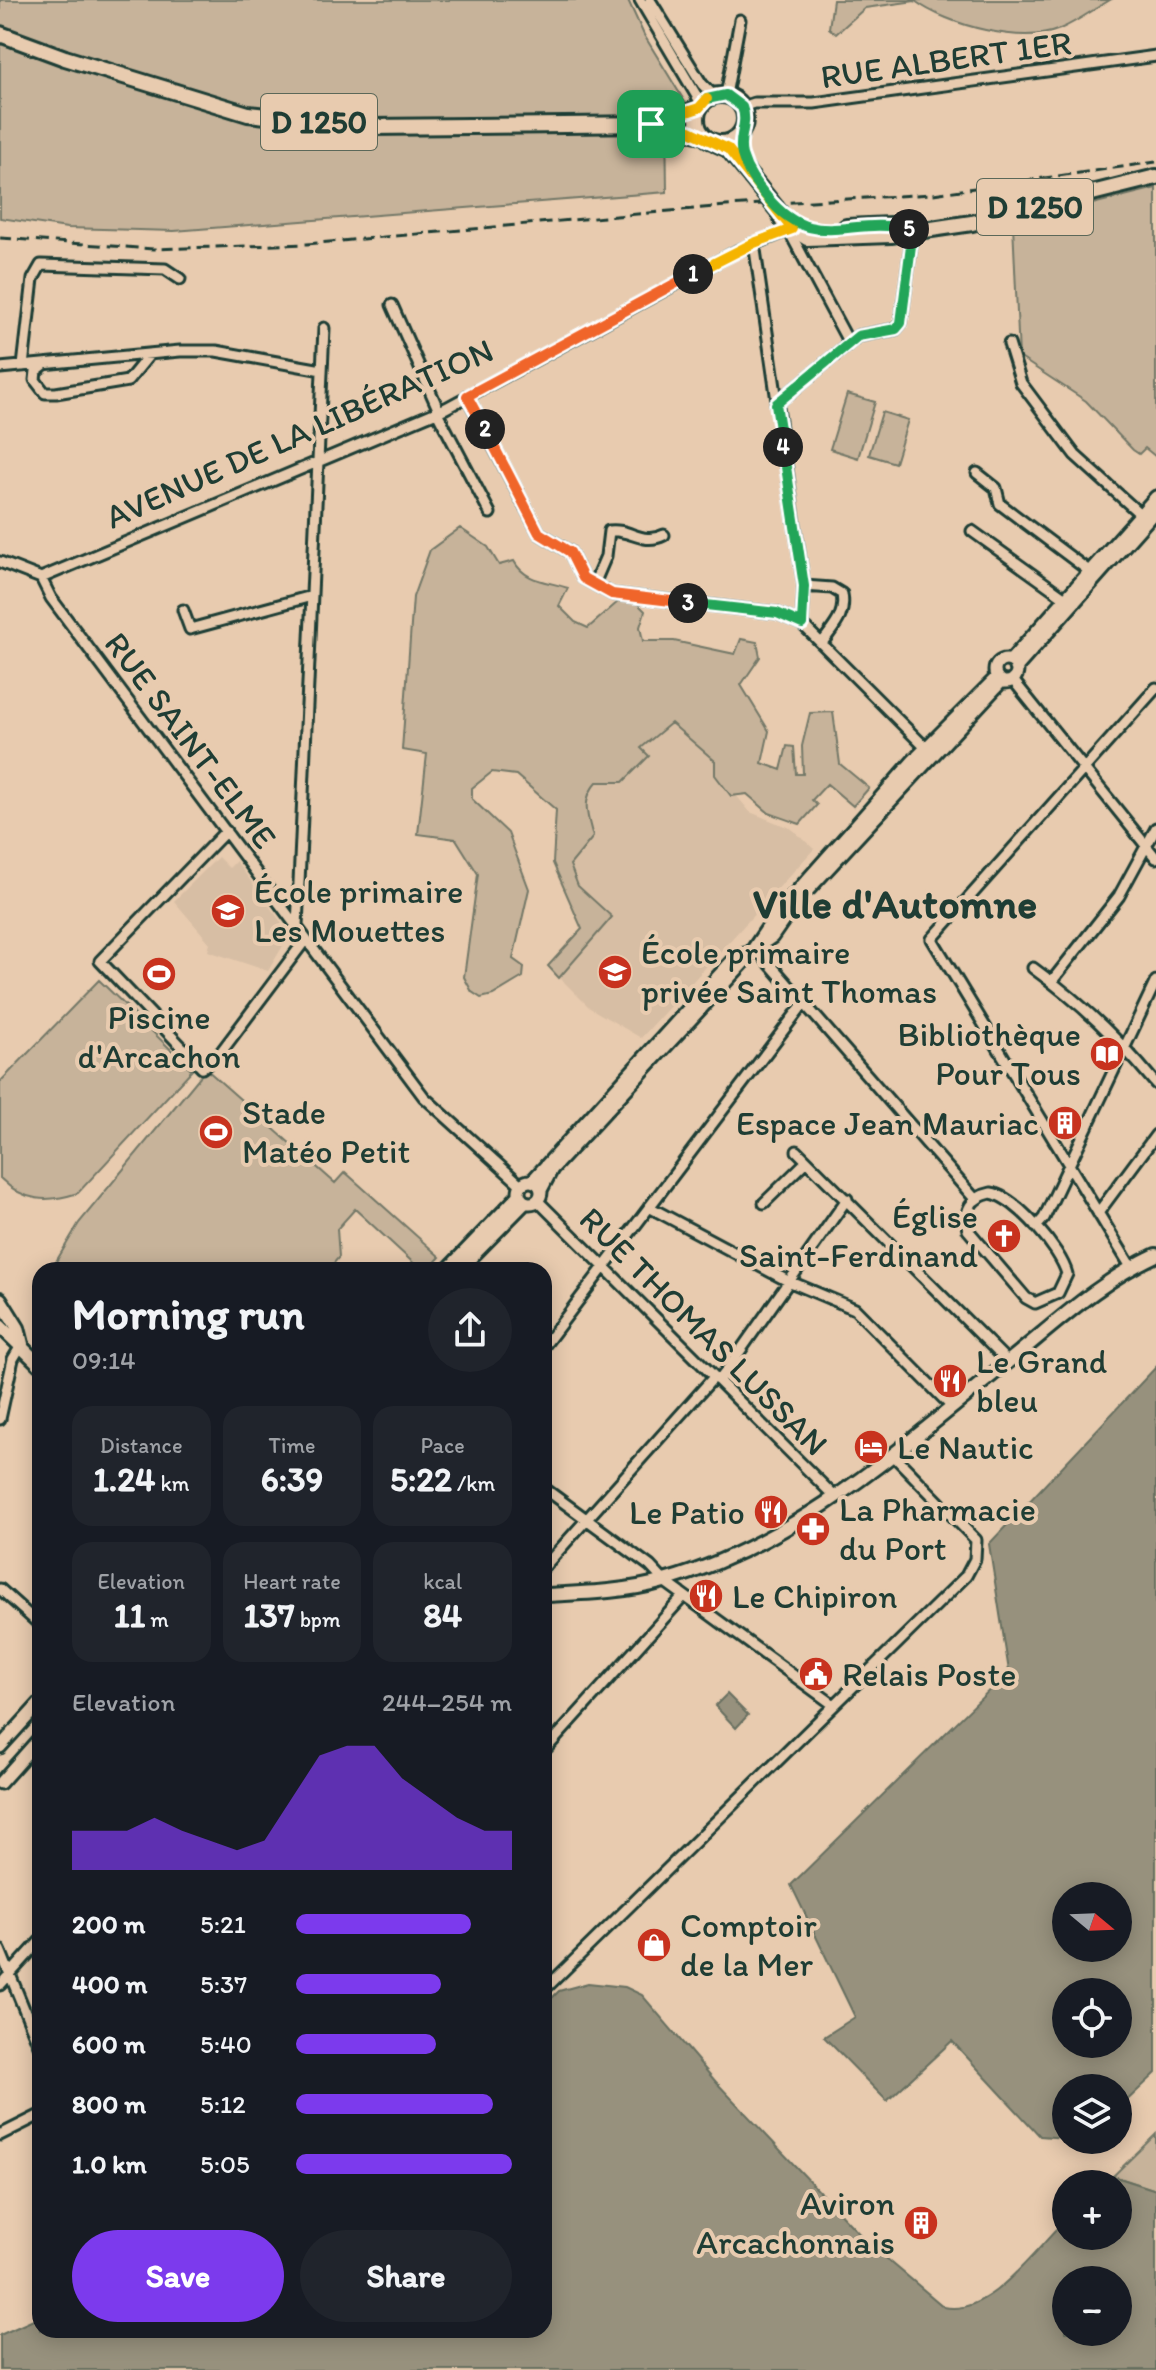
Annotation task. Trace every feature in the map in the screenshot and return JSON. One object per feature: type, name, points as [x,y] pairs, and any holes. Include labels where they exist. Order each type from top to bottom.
[{"type":"main road","name":"D 1250","points":[[0,34],[80,63],[248,114],[371,127],[651,124],[702,135]]},
{"type":"main road","points":[[710,101],[742,107],[745,121],[740,134],[730,142],[717,144],[702,135],[697,122],[710,101]]},
{"type":"main road","name":"D 1250","points":[[651,124],[710,101]]},
{"type":"main road","name":"D 1250","points":[[740,134],[742,155],[751,177]]},
{"type":"main road","name":"D 1250","points":[[717,144],[728,149],[791,231]]},
{"type":"main road","name":"AVENUE DE LA LIBÉRATION","points":[[791,231],[807,238],[891,235],[972,223],[1156,177]]},
{"type":"main road","name":"AVENUE DE LA LIBÉRATION","points":[[780,213],[810,229],[891,225],[913,230]]},
{"type":"main road","points":[[552,1594],[664,1581],[723,1559],[811,1515],[894,1456],[1072,1308],[1131,1267],[1156,1255]]},
{"type":"main road","points":[[0,1299],[18,1328],[22,1344]]},
{"type":"main road","points":[[0,1326],[7,1336],[22,1344],[32,1356]]},
{"type":"street","points":[[640,0],[710,101]]},
{"type":"street","points":[[650,0],[710,101]]},
{"type":"street","points":[[710,101],[740,20]]},
{"type":"street","name":"RUE ALBERT 1ER","points":[[742,107],[754,103],[814,103],[1156,56]]},
{"type":"street","points":[[776,404],[858,336],[896,329],[901,323],[913,230]]},
{"type":"street","points":[[791,231],[849,343]]},
{"type":"street","name":"AVENUE DE LA LIBÉRATION","points":[[41,578],[438,411],[754,243],[791,231]]},
{"type":"street","points":[[754,243],[804,586],[802,624]]},
{"type":"street","points":[[23,366],[33,279],[41,265],[165,269],[180,279]]},
{"type":"street","points":[[392,305],[438,411],[490,513]]},
{"type":"street","points":[[297,927],[324,328]]},
{"type":"street","points":[[1009,344],[1021,383],[1075,455],[1140,514]]},
{"type":"street","points":[[0,368],[216,351],[322,370]]},
{"type":"street","points":[[46,363],[36,371],[35,380],[45,393],[56,393],[128,381],[150,354]]},
{"type":"street","points":[[467,396],[539,533],[561,543],[573,558],[577,573],[612,594],[777,613],[802,624],[926,748]]},
{"type":"street","points":[[977,473],[996,488],[1000,504],[1089,571]]},
{"type":"street","points":[[756,948],[776,915],[926,748],[1008,673],[1064,597],[1156,497]]},
{"type":"street","points":[[466,1262],[732,961],[772,937],[784,917],[1156,510]]},
{"type":"street","points":[[594,584],[606,556],[609,531],[650,541],[664,535]]},
{"type":"street","points":[[972,531],[1064,597]]},
{"type":"street","points":[[0,562],[41,578]]},
{"type":"street","name":"RUE SAINT-ELME","points":[[41,578],[51,598],[424,1097],[529,1192]]},
{"type":"street","points":[[804,586],[832,588],[842,594],[845,608],[842,616],[822,643]]},
{"type":"street","points":[[183,610],[190,629],[312,596]]},
{"type":"street","points":[[1008,673],[1156,858]]},
{"type":"street","points":[[1131,1267],[932,939],[1156,688]]},
{"type":"street","points":[[1052,981],[1119,896],[1156,828]]},
{"type":"street","points":[[226,831],[100,961],[202,1068],[218,1056],[306,939]]},
{"type":"street","points":[[756,948],[975,1199]]},
{"type":"street","points":[[1033,968],[1076,999],[1126,1047],[1156,1084]]},
{"type":"street","points":[[1036,1227],[1156,981]]},
{"type":"street","points":[[552,1335],[804,1003]]},
{"type":"street","points":[[1098,1213],[1156,1135]]},
{"type":"street","points":[[797,1151],[1008,1362]]},
{"type":"street","points":[[764,1203],[807,1161]]},
{"type":"street","points":[[455,1262],[529,1192]]},
{"type":"street","name":"RUE THOMAS LUSSAN","points":[[529,1192],[835,1497]]},
{"type":"street","points":[[991,1193],[1000,1195],[1036,1227],[1063,1260],[1067,1274],[1058,1293],[1035,1303],[1026,1298],[968,1230],[966,1217],[975,1199],[991,1193]]},
{"type":"street","points":[[552,1558],[717,1379],[847,1199]]},
{"type":"street","points":[[649,1207],[789,1281],[855,1309],[952,1407]]},
{"type":"street","points":[[1058,1293],[1072,1308]]},
{"type":"street","points":[[0,1419],[13,1359],[22,1344]]},
{"type":"street","points":[[552,1982],[966,1576],[975,1559],[976,1540],[894,1456]]},
{"type":"street","points":[[552,1494],[684,1596],[834,1705]]},
{"type":"street","points":[[0,1589],[32,1618]]},
{"type":"street","points":[[552,1742],[684,1596]]},
{"type":"street","points":[[0,1747],[32,1712]]},
{"type":"street","points":[[1,1780],[32,1747]]},
{"type":"street","points":[[0,1950],[32,2026]]},
{"type":"street","points":[[0,1985],[32,1950]]},
{"type":"street","points":[[0,2135],[32,2119]]},
{"type":"shaded area","points":[[0,0],[628,0],[644,35],[688,107],[666,114],[667,192],[174,231],[67,228],[0,218]]},
{"type":"shaded area","points":[[833,0],[1110,0],[1060,29],[1026,35],[965,25],[915,1],[865,8],[836,34],[829,28]]},
{"type":"shaded area","points":[[1156,188],[1156,457],[1145,448],[1139,454],[1133,450],[1086,401],[1019,357],[1013,224]]},
{"type":"shaded area","points":[[847,394],[875,402],[858,458],[830,449]]},
{"type":"shaded area","points":[[882,412],[908,420],[895,463],[869,455]]},
{"type":"shaded area","points":[[460,528],[488,547],[499,565],[514,561],[531,577],[568,588],[559,606],[575,622],[588,628],[619,601],[637,603],[645,611],[640,627],[643,641],[674,641],[735,654],[741,639],[757,642],[760,657],[741,685],[769,731],[762,763],[781,770],[787,746],[794,747],[796,774],[803,774],[802,746],[810,713],[833,712],[840,764],[869,788],[853,806],[827,784],[812,800],[817,805],[800,824],[769,813],[747,794],[731,796],[715,775],[715,761],[671,723],[641,748],[649,756],[623,782],[597,782],[588,795],[587,809],[593,837],[570,865],[578,886],[612,917],[559,978],[548,966],[582,929],[553,863],[556,810],[516,775],[492,772],[472,788],[472,799],[508,833],[529,889],[513,959],[524,967],[523,977],[493,995],[481,998],[472,992],[464,977],[478,874],[456,839],[418,834],[427,754],[402,750],[413,597],[430,550]]},
{"type":"shaded area","points":[[671,717],[719,763],[736,795],[750,812],[792,829],[814,849],[641,1038],[590,1008],[548,966],[582,929],[553,863],[556,810],[516,775]]},
{"type":"shaded area","name":"École primaire Les Mouettes","points":[[218,857],[229,868],[236,861],[281,922],[285,936],[289,936],[288,944],[284,944],[268,971],[208,951],[210,943],[174,901]]},
{"type":"shaded area","points":[[99,980],[192,1070],[78,1193],[46,1199],[27,1196],[0,1178],[0,1082]]},
{"type":"shaded area","name":"Stade Matéo Petit","points":[[206,1069],[335,1183],[345,1172],[440,1257],[435,1262],[412,1262],[355,1209],[337,1229],[339,1257],[335,1262],[56,1262],[79,1223]]},
{"type":"shaded area","points":[[1156,1367],[1156,2073],[1132,2096],[1132,2074],[1052,2074],[1052,2137],[1040,2136],[952,2041],[887,2101],[824,2037],[855,2017],[791,1885],[1009,1671],[989,1544]]},
{"type":"shaded area","points":[[727,1694],[748,1715],[736,1728],[715,1706]]},
{"type":"shaded area","points":[[588,1983],[625,1987],[642,1995],[716,2082],[867,2242],[944,2307],[961,2307],[978,2302],[995,2292],[1052,2235],[1052,2250],[1132,2250],[1132,2182],[1156,2190],[1156,2370],[0,2370],[0,2335],[32,2321],[32,2338],[552,2338],[552,1998],[559,1991]]},
{"type":"shaded area","points":[[1156,2134],[1156,2190],[1132,2182],[1132,2170],[1119,2170]]},
{"type":"railway","points":[[0,238],[153,249],[307,244],[726,206],[933,194],[1156,162]]},
{"type":"place","name":"École primaire Les Mouettes","points":[[228,911]]},
{"type":"place","name":"École primaire privée Saint Thomas","points":[[615,972]]},
{"type":"place","name":"Piscine d'Arcachon","points":[[159,974]]},
{"type":"place","name":"Bibliothèque Pour Tous","points":[[1107,1054]]},
{"type":"place","name":"Espace Jean Mauriac","points":[[1065,1123]]},
{"type":"place","name":"Stade Matéo Petit","points":[[216,1132]]},
{"type":"place","name":"Église Saint-Ferdinand","points":[[1004,1236]]},
{"type":"place","name":"Le Grand bleu","points":[[950,1381]]},
{"type":"place","name":"Le Nautic","points":[[871,1447]]},
{"type":"place","name":"Le Patio","points":[[771,1512]]},
{"type":"place","name":"La Pharmacie du Port","points":[[813,1529]]},
{"type":"place","name":"Le Chipiron","points":[[706,1596]]},
{"type":"place","name":"Relais Poste","points":[[816,1674]]},
{"type":"place","name":"Comptoir de la Mer","points":[[654,1945]]},
{"type":"place","name":"Aviron Arcachonnais","points":[[921,2223]]},
{"type":"district","name":"Ville d'Automne","points":[[895,903]]},
{"type":"route","points":[[651,124],[690,131],[728,149],[780,213],[783,222],[792,229],[790,233],[737,251],[467,396],[539,533],[561,543],[570,552],[577,573],[583,578],[612,594],[777,613],[802,624],[804,586],[776,404],[858,336],[896,329],[901,323],[913,230],[891,225],[810,229],[803,228],[780,213],[751,177],[740,144],[745,114],[738,102],[726,95],[714,96],[699,108],[651,124]]}]
